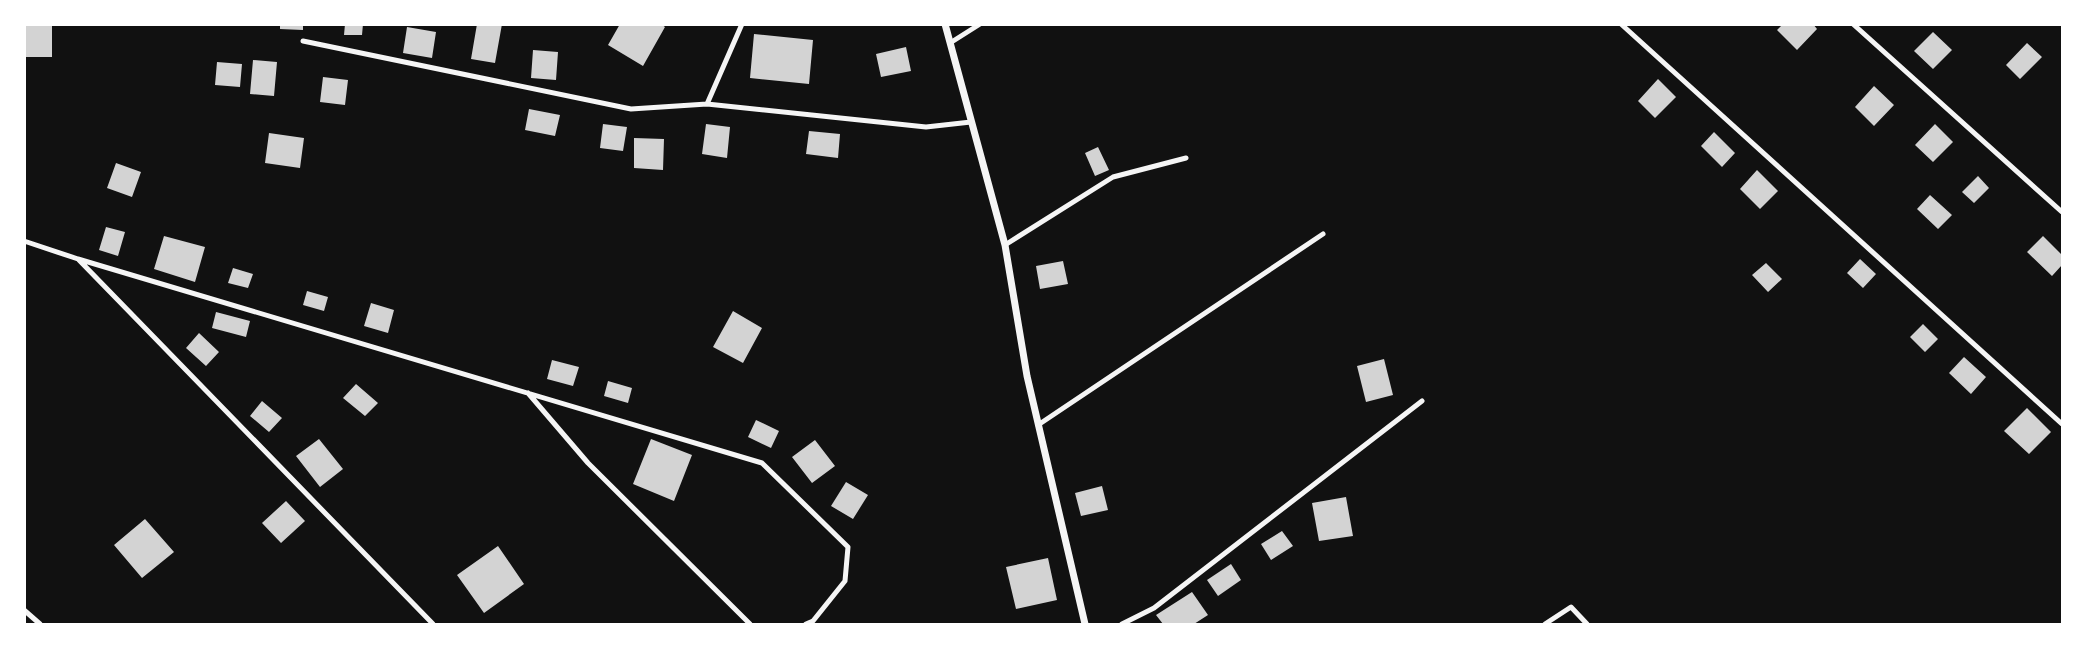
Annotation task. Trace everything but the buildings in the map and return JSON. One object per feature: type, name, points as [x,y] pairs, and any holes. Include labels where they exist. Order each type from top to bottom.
[{"type":"street","points":[[945,24],[1005,245],[1027,376],[1085,625]]},
{"type":"lane","points":[[707,104],[742,24]]},
{"type":"lane","points":[[950,43],[980,24]]},
{"type":"lane","points":[[1621,24],[2063,424]]},
{"type":"lane","points":[[1853,24],[2063,212]]},
{"type":"lane","points":[[303,41],[631,109],[707,104],[926,127],[971,122]]},
{"type":"lane","points":[[1005,245],[1113,177],[1186,158]]},
{"type":"lane","points":[[1038,425],[1323,234]]},
{"type":"lane","points":[[24,241],[762,463],[848,547],[845,580],[813,621],[806,625]]},
{"type":"lane","points":[[78,259],[433,625]]},
{"type":"lane","points":[[528,393],[588,463],[750,625]]},
{"type":"lane","points":[[1122,625],[1154,608],[1422,401]]},
{"type":"lane","points":[[1545,625],[1571,607],[1587,625]]},
{"type":"lane","points":[[24,610],[40,625]]}]
